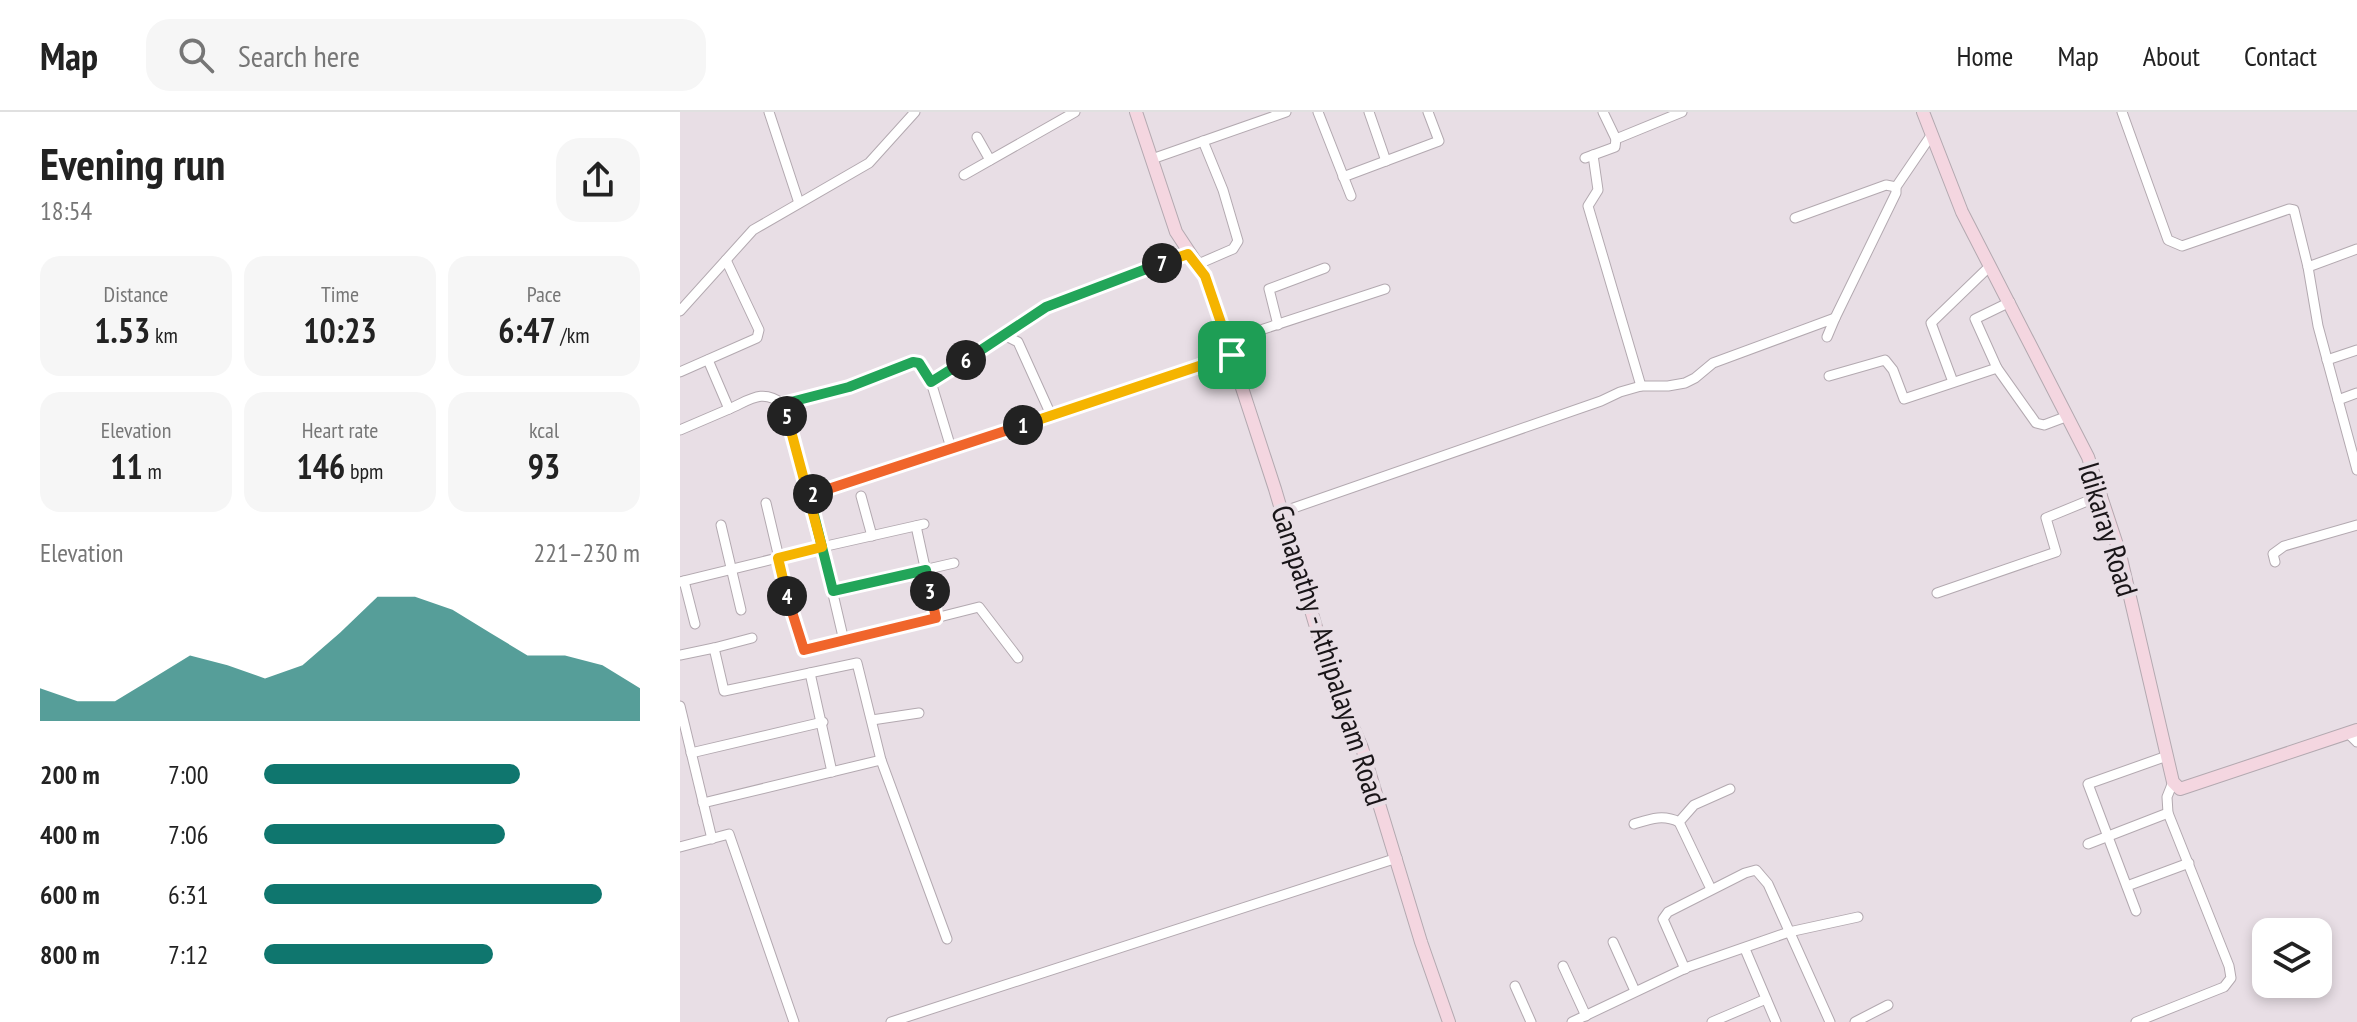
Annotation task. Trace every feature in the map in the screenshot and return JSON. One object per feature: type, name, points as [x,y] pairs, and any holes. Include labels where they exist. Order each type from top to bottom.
[{"type":"main road","name":"Ganapathy - Athipalayam Road","points":[[1136,112],[1176,232],[1205,276],[1282,512],[1329,671],[1362,748],[1421,942],[1449,1022]]},
{"type":"main road","name":"Idikaray Road","points":[[1927,114],[1930,137],[1962,212],[2068,416],[2102,495],[2139,629],[2173,782]]},
{"type":"main road","points":[[2173,782],[2180,789],[2354,735]]},
{"type":"street","points":[[769,112],[799,203]]},
{"type":"street","points":[[680,311],[753,230],[869,163],[915,112]]},
{"type":"street","points":[[964,175],[1075,112]]},
{"type":"street","points":[[1152,159],[1286,112]]},
{"type":"street","points":[[1318,112],[1351,196]]},
{"type":"street","points":[[1369,112],[1386,161]]},
{"type":"street","points":[[1343,177],[1439,141],[1428,112]]},
{"type":"street","points":[[1603,112],[1616,139],[1615,147],[1589,157],[1598,192],[1588,206],[1641,386]]},
{"type":"street","points":[[1616,139],[1682,112]]},
{"type":"street","points":[[2122,112],[2168,240],[2182,246],[2294,210],[2318,326],[2357,470]]},
{"type":"street","points":[[977,137],[990,160]]},
{"type":"street","points":[[1827,337],[1896,193],[1896,187],[1930,137]]},
{"type":"street","points":[[931,382],[1046,307],[1192,259],[1233,249],[1238,241],[1223,190],[1203,141]]},
{"type":"street","points":[[1795,218],[1886,185],[1896,187]]},
{"type":"street","points":[[2308,267],[2357,249]]},
{"type":"street","points":[[680,372],[757,338],[759,330],[726,260]]},
{"type":"street","points":[[1953,382],[1931,323],[1990,266]]},
{"type":"street","points":[[1278,325],[1269,289],[1325,268]]},
{"type":"street","points":[[1227,341],[1385,289]]},
{"type":"street","points":[[2010,302],[1975,319],[1997,368],[2036,423],[2044,425],[2068,416]]},
{"type":"street","points":[[1282,512],[1641,386],[1685,383],[1713,363],[1835,318]]},
{"type":"street","points":[[1004,335],[1018,342],[1051,415]]},
{"type":"street","points":[[2327,360],[2357,350]]},
{"type":"street","points":[[809,495],[1232,355]]},
{"type":"street","points":[[708,360],[729,409]]},
{"type":"street","points":[[1829,376],[1885,360],[1893,370],[1904,399],[1997,368]]},
{"type":"street","points":[[783,404],[849,387],[913,362],[919,363],[931,382],[951,448]]},
{"type":"street","points":[[2338,400],[2357,393]]},
{"type":"street","points":[[680,430],[763,395],[774,397],[783,404],[809,495],[844,641]]},
{"type":"street","points":[[1937,593],[2056,552],[2046,518],[2102,495]]},
{"type":"street","points":[[861,496],[872,536]]},
{"type":"street","points":[[766,503],[797,634],[804,650],[979,607],[1018,658]]},
{"type":"street","points":[[721,525],[741,610]]},
{"type":"street","points":[[695,624],[682,582],[920,525],[936,618]]},
{"type":"street","points":[[2275,562],[2273,554],[2284,546],[2357,525]]},
{"type":"street","points":[[833,591],[954,563]]},
{"type":"street","points":[[680,655],[752,638]]},
{"type":"street","points":[[714,648],[724,691],[857,663],[881,760],[947,939]]},
{"type":"street","points":[[810,673],[832,772]]},
{"type":"street","points":[[680,706],[712,839]]},
{"type":"street","points":[[872,720],[919,713]]},
{"type":"street","points":[[691,753],[823,722]]},
{"type":"street","points":[[2136,911],[2088,784],[2167,756]]},
{"type":"street","points":[[703,803],[881,760]]},
{"type":"street","points":[[2136,1022],[2224,987],[2231,978],[2229,966],[2168,813],[2167,797],[2173,782]]},
{"type":"street","points":[[1679,822],[1694,805],[1730,789]]},
{"type":"street","points":[[2088,844],[2168,813]]},
{"type":"street","points":[[1634,824],[1658,817],[1670,817],[1679,822],[1711,889]]},
{"type":"street","points":[[680,847],[729,834],[794,1022]]},
{"type":"street","points":[[891,1022],[1397,858]]},
{"type":"street","points":[[2127,886],[2189,863]]},
{"type":"street","points":[[1685,969],[1663,919],[1675,908],[1711,889],[1756,870],[1768,884],[1830,1022]]},
{"type":"street","points":[[1572,1022],[1685,969],[1789,932],[1858,917]]},
{"type":"street","points":[[1613,942],[1635,991]]},
{"type":"street","points":[[1745,949],[1776,1022]]},
{"type":"street","points":[[1563,966],[1586,1016]]},
{"type":"street","points":[[1515,986],[1531,1022]]},
{"type":"street","points":[[1712,1022],[1766,999]]},
{"type":"street","points":[[1855,1022],[1888,1005]]},
{"type":"route","points":[[1232,355],[809,495],[822,547],[833,591],[926,570],[936,618],[804,650],[778,558],[822,547],[783,404],[849,387],[873,375],[913,362],[919,363],[931,382],[1046,307],[1188,254],[1205,276],[1232,355]]}]
